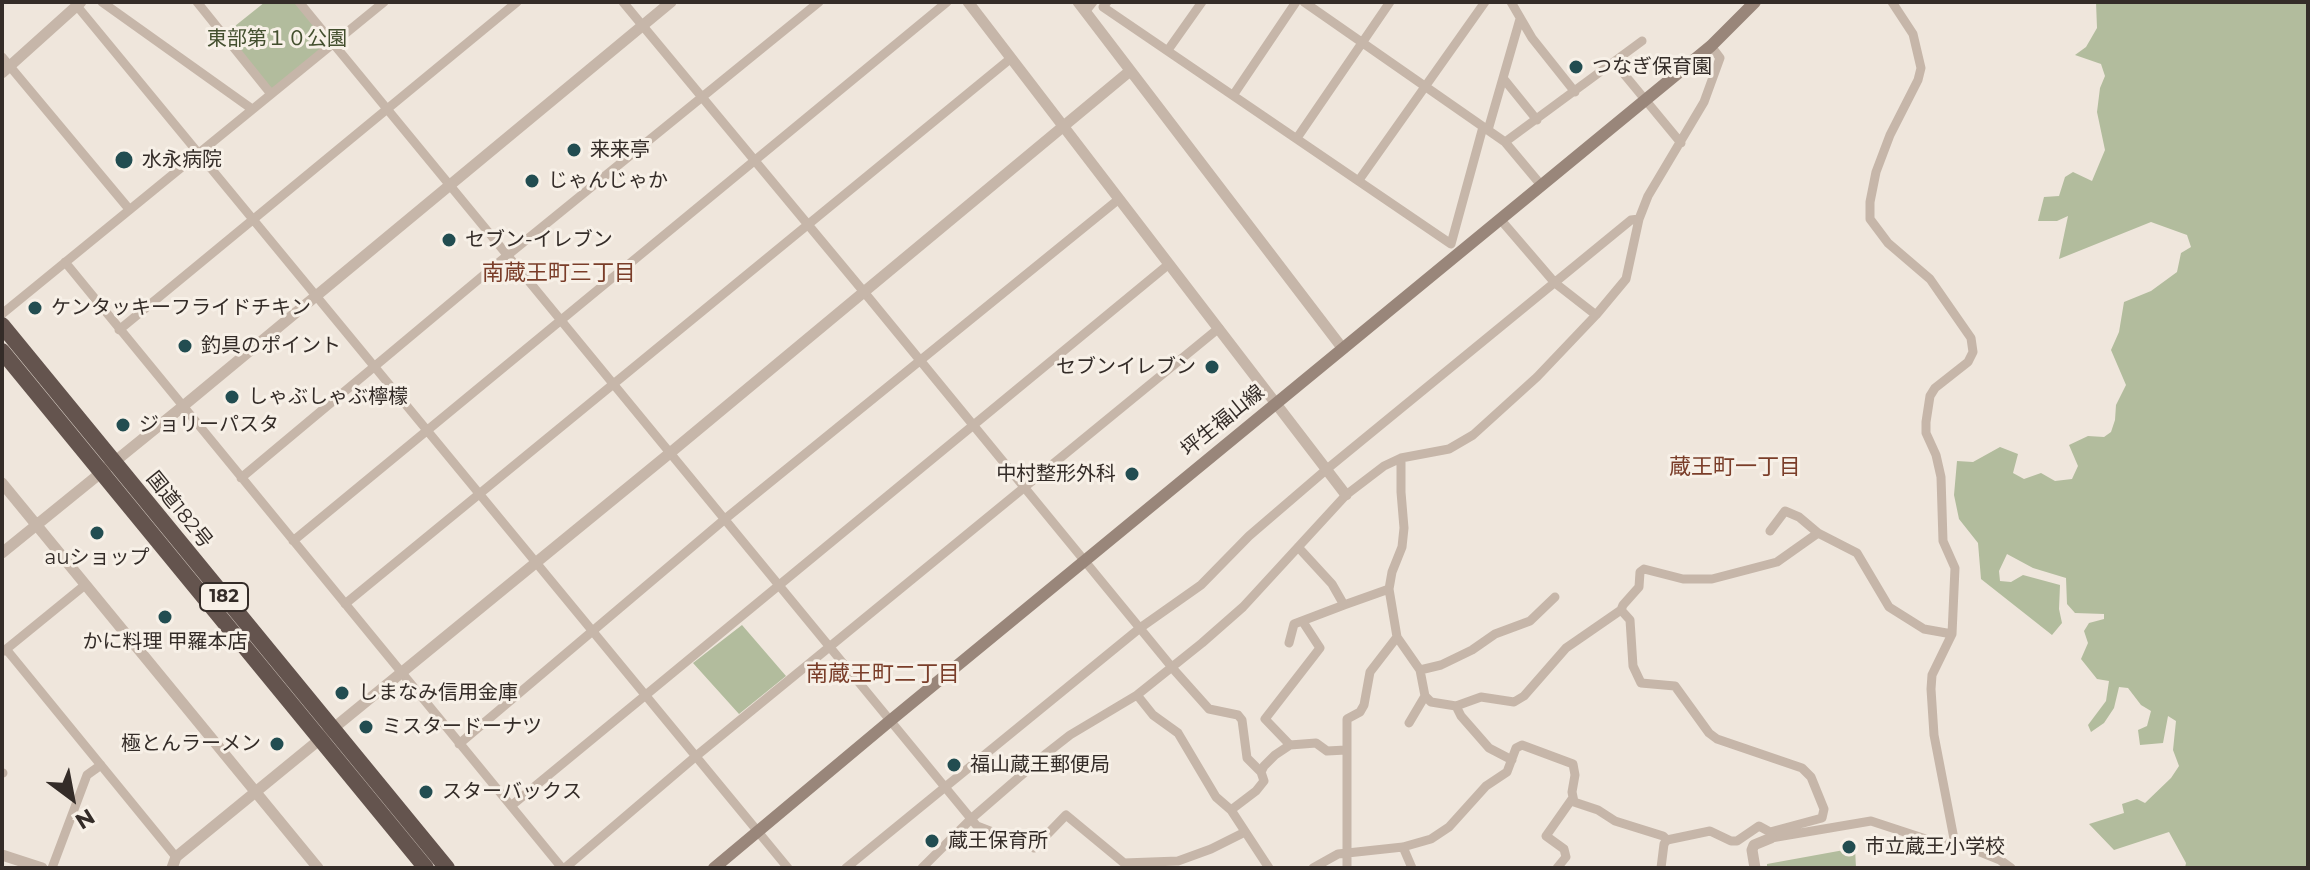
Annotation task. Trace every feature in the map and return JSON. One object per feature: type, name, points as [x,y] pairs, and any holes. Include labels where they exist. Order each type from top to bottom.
[{"type":"highway","name":"国道182号","points":[[2,325],[107,466],[327,734],[447,868]]},
{"type":"highway","name":"国道182号","points":[[2,351],[107,466]]},
{"type":"highway","name":"国道182号","points":[[327,734],[426,868]]},
{"type":"main road","name":"坪生福山線","points":[[714,868],[1711,46],[1755,2]]},
{"type":"street","points":[[102,2],[252,109]]},
{"type":"street","points":[[197,2],[271,94]]},
{"type":"street","points":[[299,2],[977,826],[1034,848],[1066,815],[1124,863],[1146,865],[1178,861],[1245,832]]},
{"type":"street","points":[[2,314],[384,2]]},
{"type":"street","points":[[119,330],[517,2]]},
{"type":"street","points":[[623,2],[1209,709],[1238,715],[1242,720],[1247,758],[1261,772],[1264,781],[1231,810]]},
{"type":"street","points":[[2,553],[671,2]]},
{"type":"street","points":[[241,478],[509,254],[819,2]]},
{"type":"street","points":[[293,541],[947,2]]},
{"type":"street","points":[[968,2],[1346,495]]},
{"type":"street","points":[[1107,2],[1103,7],[1451,244],[1520,19]]},
{"type":"street","points":[[1168,50],[1202,2]]},
{"type":"street","points":[[1234,94],[1296,2]]},
{"type":"street","points":[[1304,2],[1505,142],[1541,185]]},
{"type":"street","points":[[1297,138],[1390,2]]},
{"type":"street","points":[[1359,180],[1485,2]]},
{"type":"street","points":[[1511,2],[1520,19],[1575,92]]},
{"type":"street","points":[[1892,2],[1913,34],[1921,68],[1876,172],[1870,219],[1888,243],[1930,279],[1971,338],[1973,352],[1968,362],[1935,388],[1930,396],[1926,422],[1926,433],[1941,477],[1943,541],[1955,568],[1952,634],[1932,675],[1931,689],[1934,735],[1955,844]]},
{"type":"street","points":[[129,209],[5,65],[79,4],[197,154],[788,868]]},
{"type":"street","points":[[1085,5],[1130,71],[1343,349]]},
{"type":"street","points":[[1505,142],[1642,41]]},
{"type":"street","points":[[922,868],[972,818],[1070,735],[1137,695],[1243,607],[1346,495],[1384,466],[1401,458],[1449,449],[1473,435],[1537,377],[1626,279],[1639,219],[1648,196],[1704,102],[1720,58],[1711,46]]},
{"type":"street","points":[[345,604],[1010,59]]},
{"type":"street","points":[[1614,62],[1681,143]]},
{"type":"street","points":[[85,585],[4,651],[101,765],[174,862],[1130,71]]},
{"type":"street","points":[[1503,78],[1537,120]]},
{"type":"street","points":[[459,744],[725,519],[1119,199]]},
{"type":"street","points":[[1500,219],[1555,283],[1596,315]]},
{"type":"street","points":[[846,868],[1140,628],[1201,585],[1249,536],[1327,469],[1631,220],[1639,219]]},
{"type":"street","points":[[65,262],[563,868],[1219,328]]},
{"type":"street","points":[[511,806],[1169,264]]},
{"type":"street","points":[[1401,458],[1404,528],[1402,547],[1389,589],[1397,637],[1420,670],[1425,696],[1431,702],[1456,706],[1481,697],[1514,702],[1524,696],[1566,648],[1621,610],[1639,587],[1640,572],[1644,569],[1683,579],[1712,579],[1777,562],[1818,533]]},
{"type":"street","points":[[2,483],[318,868]]},
{"type":"street","points":[[1770,531],[1785,511],[1799,517],[1818,533],[1857,553],[1889,607],[1924,629],[1952,634]]},
{"type":"street","points":[[1298,547],[1332,584],[1344,605]]},
{"type":"street","points":[[1289,643],[1294,624],[1389,589]]},
{"type":"street","points":[[1420,670],[1441,665],[1472,650],[1495,634],[1530,621],[1555,597]]},
{"type":"street","points":[[1621,610],[1630,620],[1633,666],[1641,683],[1675,686],[1709,733],[1717,739],[1802,768],[1811,777],[1824,809],[1822,818],[1770,835],[1754,845],[1755,868]]},
{"type":"street","points":[[1290,745],[1265,719],[1320,648],[1303,622]]},
{"type":"street","points":[[1347,868],[1347,719],[1360,712],[1370,672],[1397,637]]},
{"type":"street","points":[[1137,695],[1153,715],[1178,733],[1216,797],[1231,810],[1269,868]]},
{"type":"street","points":[[1409,723],[1425,696]]},
{"type":"street","points":[[1456,706],[1489,748],[1512,760]]},
{"type":"street","points":[[1261,772],[1275,755],[1290,745],[1316,743],[1327,751],[1346,750]]},
{"type":"street","points":[[1313,868],[1338,854],[1403,847],[1431,839],[1449,827],[1475,795],[1507,772],[1516,748],[1522,745],[1573,764],[1572,799],[1546,836],[1564,849],[1566,857],[1557,868]]},
{"type":"street","points":[[52,868],[87,775],[101,765]]},
{"type":"street","points":[[1572,799],[1615,821],[1667,840]]},
{"type":"street","points":[[1661,868],[1667,840],[1710,831],[1737,841],[1759,826],[1770,835],[1871,821],[1938,843],[1968,847],[2011,868]]},
{"type":"street","points":[[1403,847],[1412,868]]},
{"type":"street","points":[[2,855],[42,868]]},
{"type":"green space","name":"東部第１０公園","points":[[265,2],[297,2],[331,43],[271,92],[225,34]]},
{"type":"green space","points":[[2096,2],[2308,2],[2308,868],[2185,868],[2186,863],[2169,832],[2114,850],[2089,824],[2124,813],[2122,804],[2137,799],[2145,803],[2171,778],[2179,766],[2173,750],[2176,721],[2168,716],[2163,743],[2140,745],[2138,730],[2147,726],[2151,711],[2141,705],[2128,688],[2119,687],[2114,708],[2104,723],[2091,732],[2088,725],[2106,701],[2109,681],[2097,679],[2081,659],[2088,643],[2084,631],[2089,623],[2104,619],[2104,614],[2075,613],[2067,604],[2066,578],[2033,568],[2007,554],[1999,571],[2000,581],[2011,582],[2023,575],[2060,585],[2062,623],[2052,635],[1981,579],[1978,543],[1959,519],[1954,495],[1957,461],[1973,462],[2000,447],[2018,454],[2013,473],[2024,479],[2041,473],[2055,481],[2072,479],[2078,466],[2069,445],[2088,436],[2104,437],[2111,432],[2116,405],[2126,385],[2111,350],[2119,332],[2124,302],[2151,291],[2177,272],[2181,253],[2191,247],[2187,235],[2151,222],[2059,259],[2068,216],[2057,221],[2038,221],[2044,197],[2059,196],[2065,177],[2073,172],[2092,181],[2105,150],[2097,112],[2105,76],[2101,64],[2075,55],[2086,47],[2097,28]]},
{"type":"green space","points":[[742,625],[786,676],[739,714],[693,663]]},
{"type":"green space","points":[[1855,848],[1856,868],[1767,868],[1767,864]]},
{"type":"place","name":"つなぎ保育園","points":[[1576,67]]},
{"type":"place","name":"来来亭","points":[[574,150]]},
{"type":"place","name":"水永病院","points":[[124,160]]},
{"type":"place","name":"じゃんじゃか","points":[[532,181]]},
{"type":"place","name":"セブン-イレブン","points":[[449,240]]},
{"type":"place","name":"ケンタッキーフライドチキン","points":[[35,308]]},
{"type":"place","name":"釣具のポイント","points":[[185,346]]},
{"type":"place","name":"セブンイレブン","points":[[1212,367]]},
{"type":"place","name":"しゃぶしゃぶ檸檬","points":[[232,397]]},
{"type":"place","name":"ジョリーパスタ","points":[[123,425]]},
{"type":"place","name":"中村整形外科","points":[[1132,474]]},
{"type":"place","name":"auショップ","points":[[97,533]]},
{"type":"place","name":"かに料理 甲羅本店","points":[[165,617]]},
{"type":"place","name":"しまなみ信用金庫","points":[[342,693]]},
{"type":"place","name":"ミスタードーナツ","points":[[366,727]]},
{"type":"place","name":"極とんラーメン","points":[[277,744]]},
{"type":"place","name":"福山蔵王郵便局","points":[[954,765]]},
{"type":"place","name":"スターバックス","points":[[426,792]]},
{"type":"place","name":"蔵王保育所","points":[[932,841]]},
{"type":"place","name":"市立蔵王小学校","points":[[1849,847]]},
{"type":"district","name":"南蔵王町三丁目","points":[[559,274]]},
{"type":"district","name":"蔵王町一丁目","points":[[1735,468]]},
{"type":"district","name":"南蔵王町二丁目","points":[[883,675]]}]
